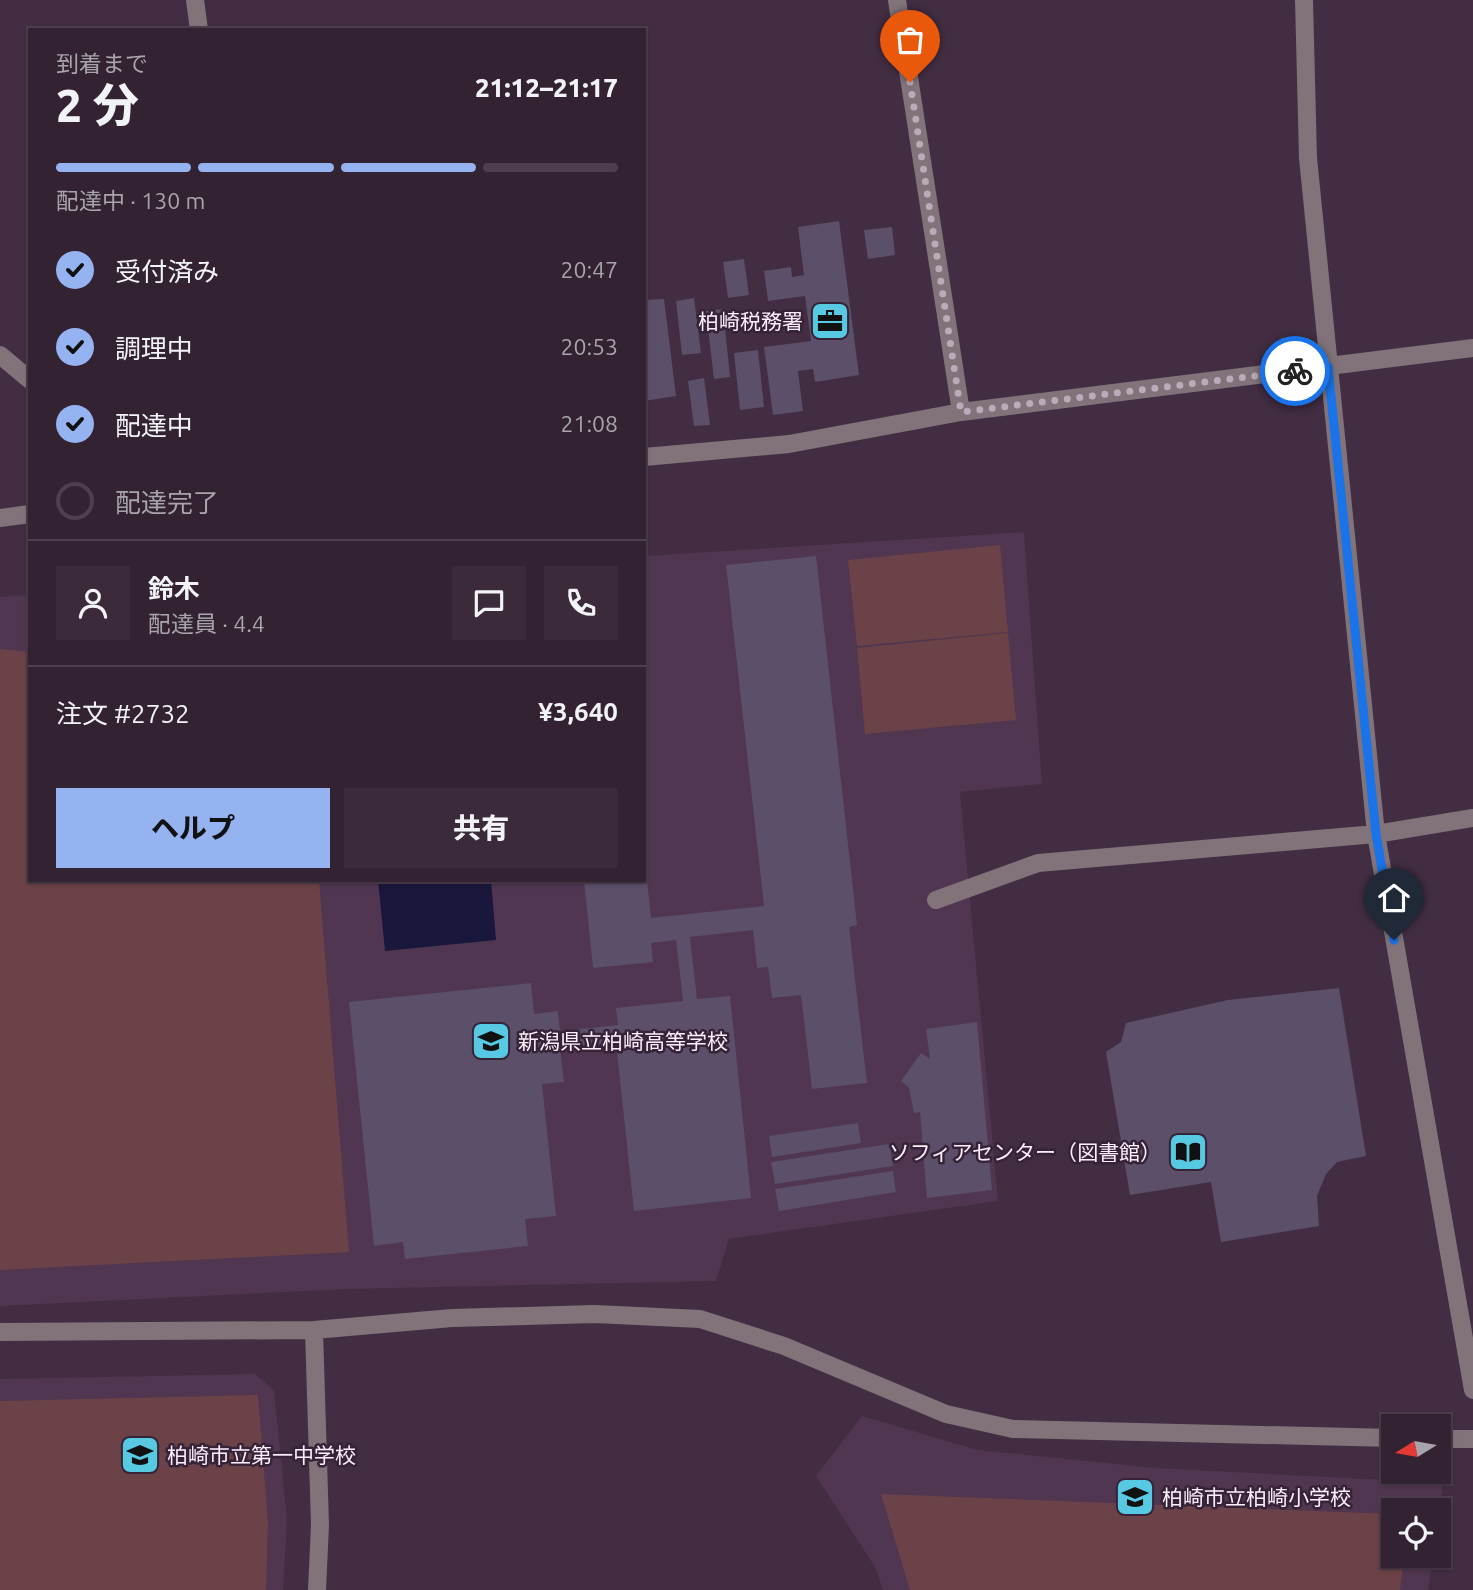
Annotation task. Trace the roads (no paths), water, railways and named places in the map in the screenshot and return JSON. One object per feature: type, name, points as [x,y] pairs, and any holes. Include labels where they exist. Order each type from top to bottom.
[{"type":"street","points":[[195,0],[199,28]]},
{"type":"street","points":[[897,0],[961,412]]},
{"type":"street","points":[[1304,0],[1308,158],[1376,834],[1473,1390]]},
{"type":"street","points":[[646,457],[789,444],[961,412],[1473,348]]},
{"type":"street","points":[[0,355],[28,378]]},
{"type":"street","points":[[0,518],[28,514]]},
{"type":"street","points":[[936,900],[1038,863],[1376,834],[1473,818]]},
{"type":"street","points":[[0,1332],[314,1329],[452,1318],[569,1314],[700,1319],[784,1346],[946,1414],[1013,1429],[1381,1438]]},
{"type":"street","points":[[314,1329],[320,1525],[317,1590]]},
{"type":"street","points":[[1451,1439],[1473,1439]]},
{"type":"place","name":"柏崎税務署","points":[[830,321]]},
{"type":"place","name":"新潟県立柏崎高等学校","points":[[491,1041]]},
{"type":"place","name":"ソフィアセンター（図書館）","points":[[1188,1152]]},
{"type":"place","name":"柏崎市立第一中学校","points":[[140,1455]]},
{"type":"place","name":"柏崎市立柏崎小学校","points":[[1135,1497]]}]
